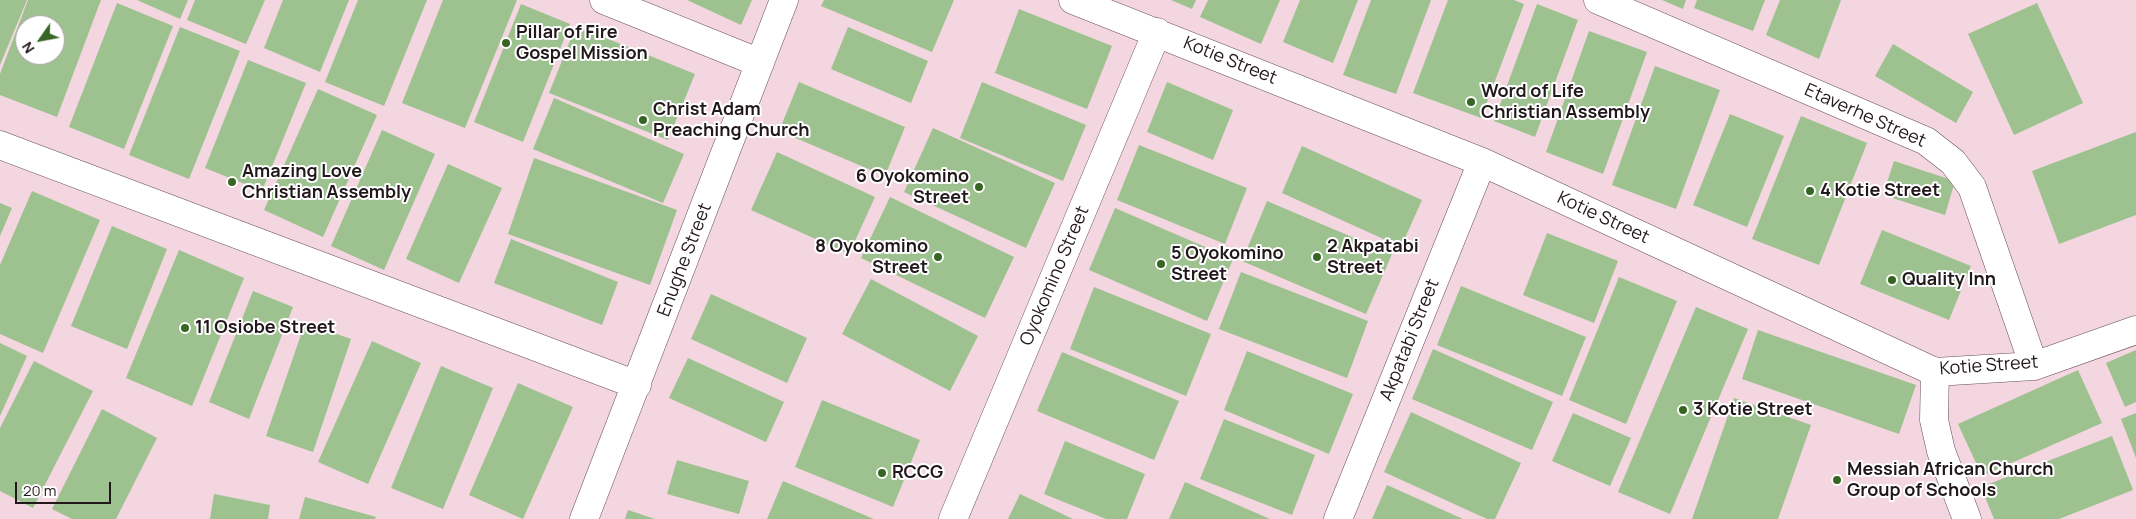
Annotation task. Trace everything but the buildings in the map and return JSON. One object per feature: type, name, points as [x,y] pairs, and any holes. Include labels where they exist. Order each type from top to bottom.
[{"type":"street","points":[[604,0],[760,63]]},
{"type":"street","name":"Enughe Street","points":[[584,519],[784,0]]},
{"type":"street","name":"Kotie Street","points":[[1073,0],[1482,162],[1935,372],[2034,366],[2136,330]]},
{"type":"street","name":"Etaverhe Street","points":[[1598,0],[1926,141],[1954,162],[1972,187],[2034,366]]},
{"type":"street","name":"Oyokomino Street","points":[[953,519],[1157,32]]},
{"type":"street","points":[[0,145],[637,385]]},
{"type":"street","name":"Akpatabi Street","points":[[1338,519],[1482,162]]},
{"type":"street","points":[[1935,372],[1934,420],[1941,451],[1967,519]]},
{"type":"place","name":"Pillar of Fire Gospel Mission","points":[[506,43]]},
{"type":"place","name":"Word of Life Christian Assembly","points":[[1471,102]]},
{"type":"place","name":"Christ Adam Preaching Church","points":[[643,120]]},
{"type":"place","name":"Amazing Love Christian Assembly","points":[[232,182]]},
{"type":"place","name":"6 Oyokomino Street","points":[[979,187]]},
{"type":"place","name":"4 Kotie Street","points":[[1810,191]]},
{"type":"place","name":"8 Oyokomino Street","points":[[938,257]]},
{"type":"place","name":"2 Akpatabi Street","points":[[1317,257]]},
{"type":"place","name":"5 Oyokomino Street","points":[[1161,264]]},
{"type":"place","name":"Quality Inn","points":[[1892,280]]},
{"type":"place","name":"11 Osiobe Street","points":[[185,328]]},
{"type":"place","name":"3 Kotie Street","points":[[1683,410]]},
{"type":"place","name":"RCCG","points":[[882,473]]},
{"type":"place","name":"Messiah African Church Group of Schools","points":[[1837,480]]}]
